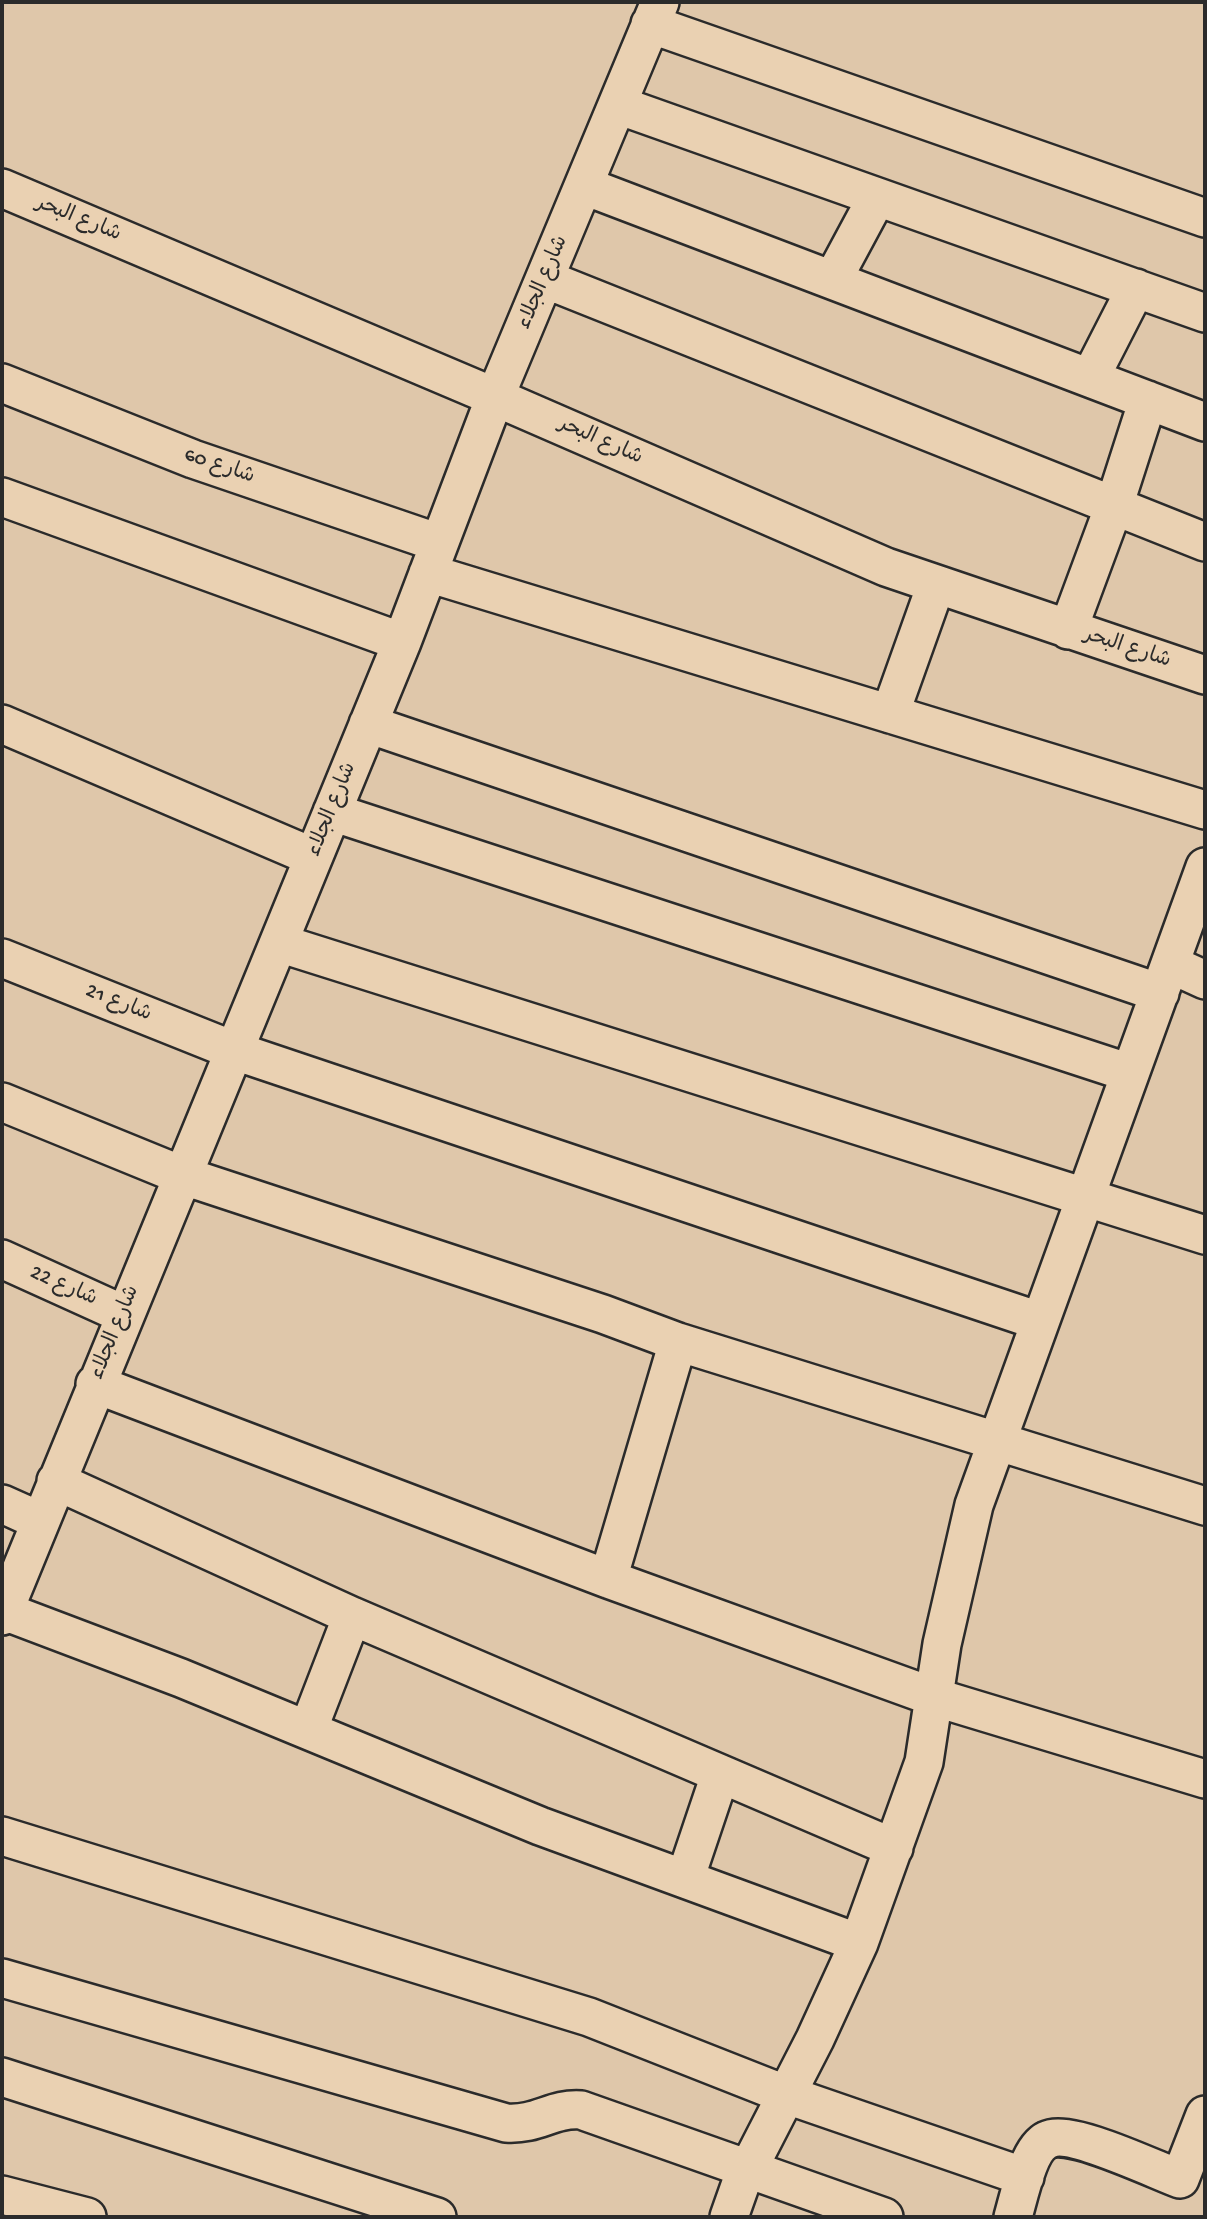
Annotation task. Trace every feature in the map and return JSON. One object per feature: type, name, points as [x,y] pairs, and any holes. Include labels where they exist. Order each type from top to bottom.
[{"type":"street","name":"شارع الجلاء","points":[[3,1613],[123,1314],[402,642],[495,397],[585,187],[655,13]]},
{"type":"street","points":[[655,13],[1205,218]]},
{"type":"street","points":[[618,105],[1205,313]]},
{"type":"street","points":[[585,187],[1205,422]]},
{"type":"street","name":"شارع البحر","points":[[2,188],[495,397],[874,562],[1205,675]]},
{"type":"street","points":[[833,279],[877,197]]},
{"type":"street","points":[[545,279],[1205,542]]},
{"type":"street","points":[[1090,378],[1136,288]]},
{"type":"street","name":"شارع 60","points":[[2,383],[433,558],[890,714],[1205,810]]},
{"type":"street","points":[[1068,630],[1114,506],[1148,400]]},
{"type":"street","points":[[2,497],[402,642]]},
{"type":"street","points":[[890,714],[936,585]]},
{"type":"street","points":[[2,724],[313,857]]},
{"type":"street","points":[[368,724],[1165,978],[1205,980]]},
{"type":"street","points":[[332,812],[1130,1073]]},
{"type":"street","points":[[729,2217],[749,2168],[859,1943],[894,1848],[924,1762],[942,1644],[974,1505],[1205,867]]},
{"type":"street","points":[[279,943],[1087,1195],[1205,1235]]},
{"type":"street","name":"شارع 21","points":[[2,958],[234,1051],[1039,1321]]},
{"type":"street","points":[[2,1102],[181,1175],[603,1314],[678,1342],[1205,1506]]},
{"type":"street","name":"شارع 22","points":[[2,1259],[123,1314]]},
{"type":"street","points":[[608,1579],[678,1342]]},
{"type":"street","points":[[95,1384],[608,1579],[934,1697],[1205,1779]]},
{"type":"street","points":[[57,1480],[352,1615],[894,1848]]},
{"type":"street","points":[[2,1504],[40,1521]]},
{"type":"street","points":[[3,1613],[308,1730],[540,1826],[859,1943]]},
{"type":"street","points":[[308,1730],[352,1615]]},
{"type":"street","points":[[685,1879],[720,1775]]},
{"type":"street","points":[[2,1836],[589,2017],[786,2095],[1025,2177]]},
{"type":"street","points":[[2,1978],[506,2123],[527,2124],[566,2109],[581,2110],[884,2217]]},
{"type":"street","points":[[2,2077],[437,2217]]},
{"type":"street","points":[[1013,2217],[1035,2152],[1046,2140],[1061,2136],[1192,2183],[1205,2115]]},
{"type":"street","points":[[2,2195],[87,2217]]}]
